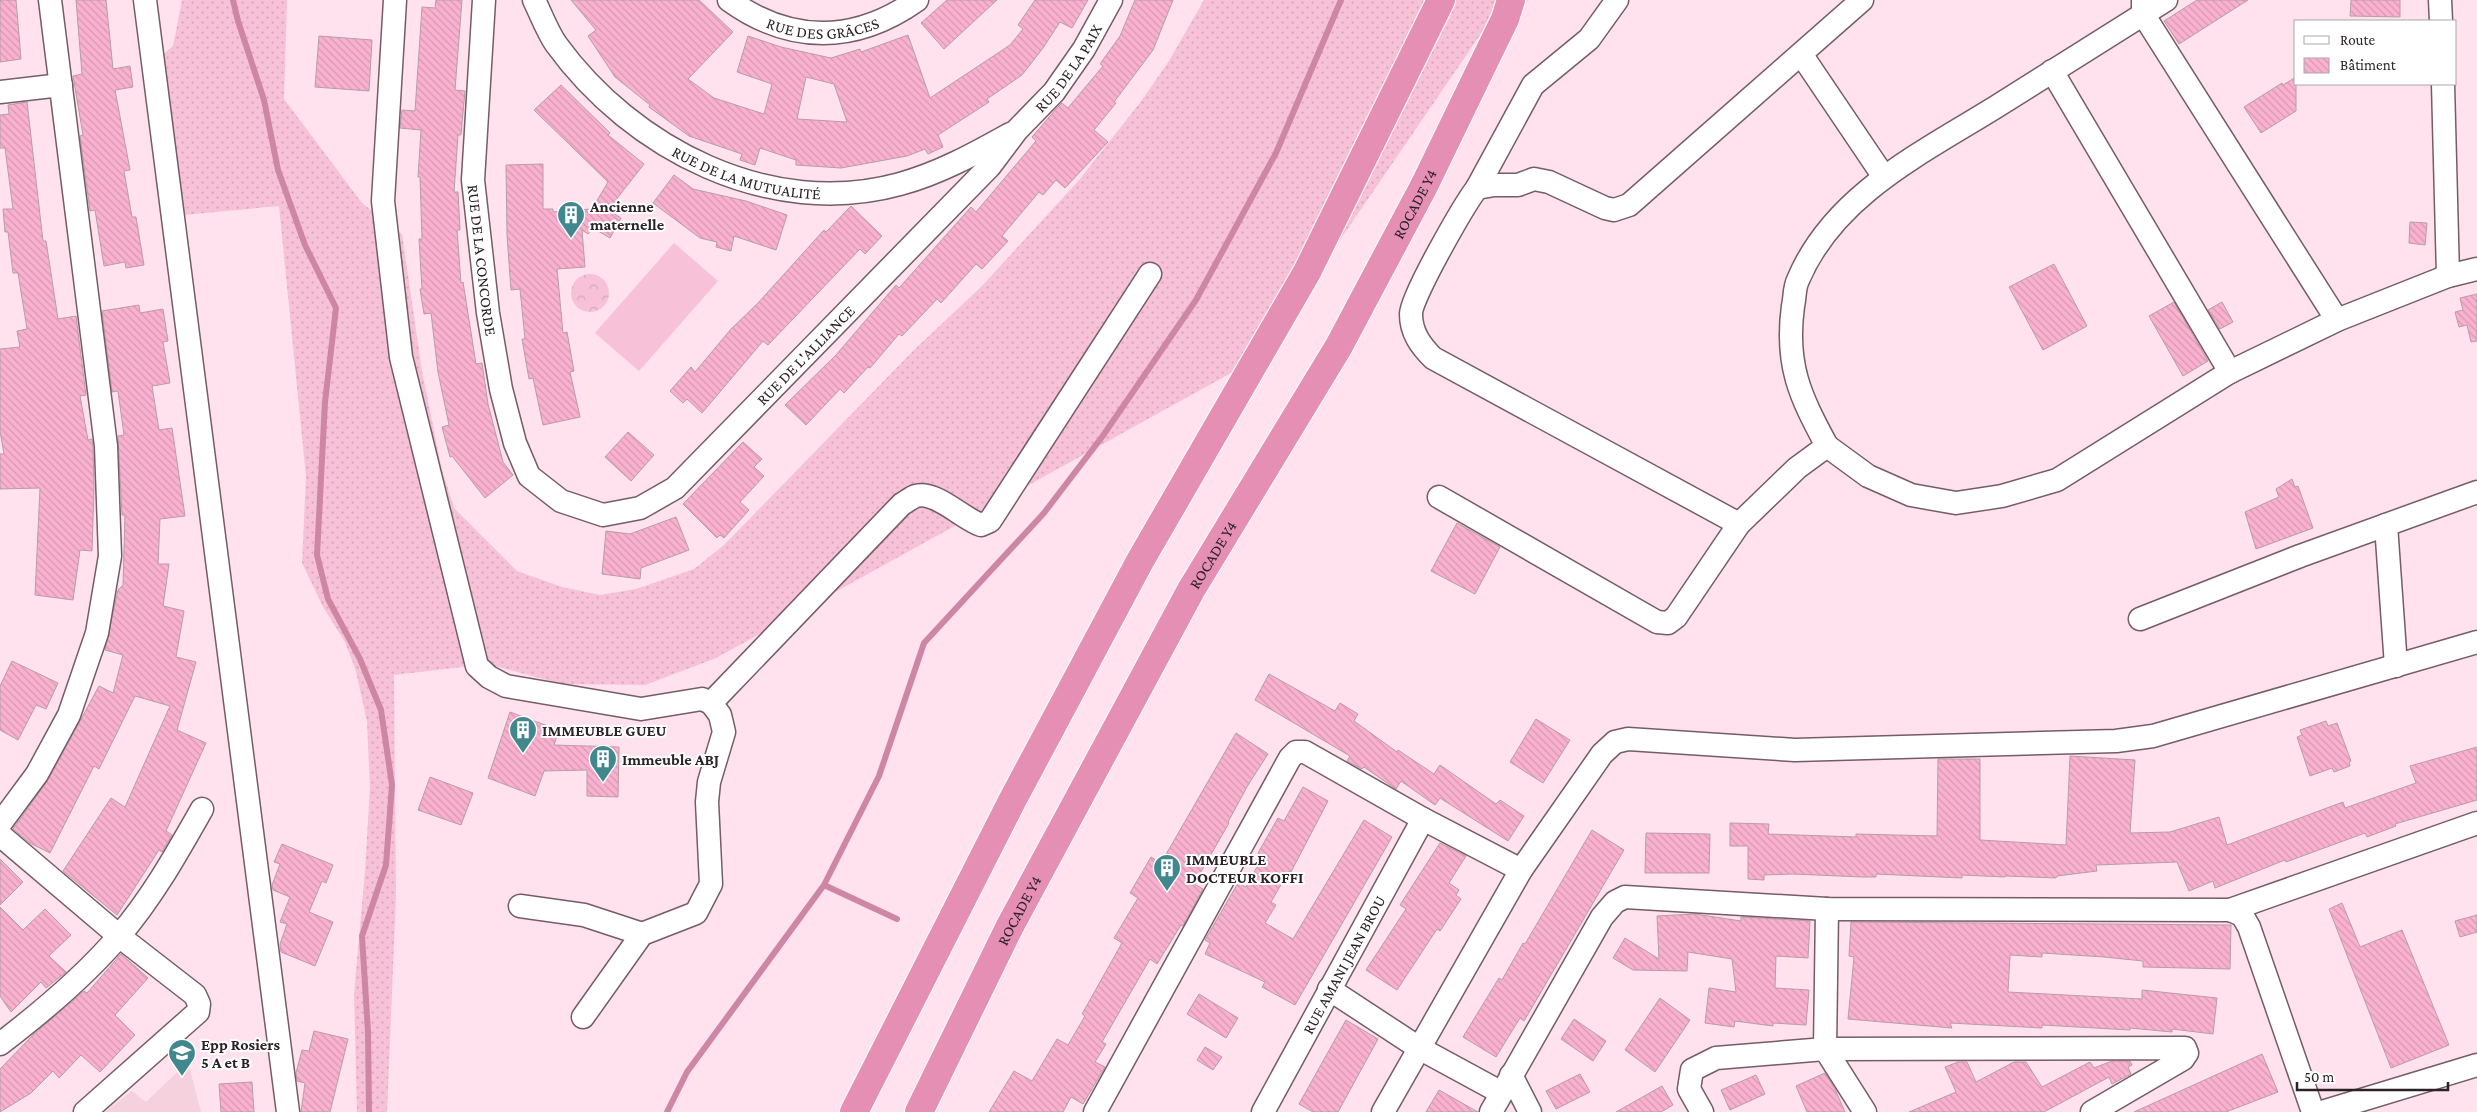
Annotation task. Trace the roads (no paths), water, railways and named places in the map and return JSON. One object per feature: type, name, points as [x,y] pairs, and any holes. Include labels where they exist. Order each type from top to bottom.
[{"type":"highway","points":[[854,1112],[1007,809],[1140,561],[1307,272],[1441,0]]},
{"type":"highway","name":"ROCADE Y4","points":[[919,1112],[1010,926],[1191,590],[1339,346],[1424,186],[1505,19],[1511,0]]},
{"type":"street","points":[[0,824],[36,774],[69,715],[97,633],[110,556],[106,446],[50,0]]},
{"type":"street","points":[[145,0],[288,1112]]},
{"type":"street","points":[[395,0],[383,201],[400,357],[477,666],[489,677],[506,686],[641,709],[702,699],[712,704],[720,715],[724,732],[709,782],[707,802],[711,884],[696,912],[642,934],[583,1017]]},
{"type":"street","name":"RUE DE LA CONCORDE","points":[[484,0],[473,180],[488,313],[501,389],[515,443],[529,476],[560,501]]},
{"type":"street","name":"RUE DE LA MUTUALITÉ","points":[[534,0],[555,42],[591,86],[636,126],[678,153],[731,176],[789,192],[849,193],[899,184],[957,164],[1017,130]]},
{"type":"street","name":"RUE DES GRÂCES","points":[[729,0],[749,14],[785,30],[824,34],[860,29],[902,11],[917,0]]},
{"type":"street","name":"RUE DE LA PAIX","points":[[1017,130],[1054,92],[1084,49],[1111,0]]},
{"type":"street","points":[[1617,0],[1589,39],[1533,85],[1413,300],[1412,324],[1419,344],[1433,358],[1739,524]]},
{"type":"street","points":[[1477,188],[1494,184],[1518,185],[1534,179],[1549,182],[1605,208],[1614,210],[1629,205],[1862,0]]},
{"type":"street","points":[[2166,0],[2143,7],[2052,71],[1884,177],[1832,223],[1813,252],[1797,282],[1790,329],[1794,373],[1809,412],[1828,446],[1868,476],[1910,494],[1956,503],[2002,496],[2058,480],[2230,372],[2337,320],[2448,276],[2477,270]]},
{"type":"street","points":[[2440,0],[2441,20]]},
{"type":"street","points":[[2143,7],[2337,320]]},
{"type":"street","points":[[1801,54],[1884,177]]},
{"type":"street","points":[[2052,71],[2230,372]]},
{"type":"street","points":[[0,92],[61,85]]},
{"type":"street","points":[[2443,85],[2448,276]]},
{"type":"street","name":"RUE DE L'ALLIANCE","points":[[560,501],[603,515],[640,508],[675,488],[990,166],[1017,130]]},
{"type":"street","points":[[712,704],[902,504],[917,495],[933,497],[972,522],[981,525],[990,521],[1150,274]]},
{"type":"street","points":[[1439,497],[1657,622],[1668,623],[1676,617],[1739,524],[1797,468],[1828,446]]},
{"type":"street","points":[[2140,619],[2477,492]]},
{"type":"street","points":[[2386,525],[2396,666]]},
{"type":"street","points":[[1384,1112],[1521,870],[1602,754],[1615,742],[1628,740],[1795,750],[2116,741],[2152,736],[2477,642]]},
{"type":"street","points":[[1095,1112],[1290,758],[1296,752],[1305,752],[1423,819],[1521,870]]},
{"type":"street","points":[[0,1044],[47,1008],[119,936],[170,866],[202,809]]},
{"type":"street","name":"RUE AMANI JEAN BROU","points":[[1263,1112],[1423,819]]},
{"type":"street","points":[[2230,910],[2477,823]]},
{"type":"street","points":[[0,835],[119,936],[195,996],[199,1004],[198,1012],[85,1112]]},
{"type":"street","points":[[1501,1093],[1602,917],[1615,902],[1625,897],[1827,909],[2230,910],[2242,914],[2249,927],[2313,1112]]},
{"type":"street","points":[[520,906],[584,916],[642,934]]},
{"type":"street","points":[[1827,909],[1825,1049],[1865,1112]]},
{"type":"street","points":[[1329,989],[1420,1048],[1501,1093],[1530,1112]]},
{"type":"street","points":[[1702,1112],[1689,1089],[1692,1070],[1716,1058],[1825,1049],[2185,1048],[2186,1053],[2183,1059],[2092,1112]]},
{"type":"street","points":[[2322,1112],[2477,1065]]},
{"type":"waterway","points":[[233,0],[264,100],[278,170],[305,245],[336,308],[325,402],[317,555],[328,599],[360,659],[381,710],[392,785],[386,865],[362,936],[368,1032],[369,1112]]},
{"type":"waterway","points":[[667,1112],[687,1072],[824,885],[879,776],[924,643],[1044,513],[1102,437],[1196,300],[1276,153],[1341,0]]},
{"type":"waterway","points":[[824,885],[897,919]]},
{"type":"place","name":"Ancienne maternelle","points":[[571,239]]},
{"type":"place","name":"IMMEUBLE GUEU","points":[[523,754]]},
{"type":"place","name":"Immeuble ABJ","points":[[603,783]]},
{"type":"place","name":"IMMEUBLE DOCTEUR KOFFI","points":[[1167,892]]},
{"type":"place","name":"Epp Rosiers 5 A et B","points":[[182,1077]]}]
